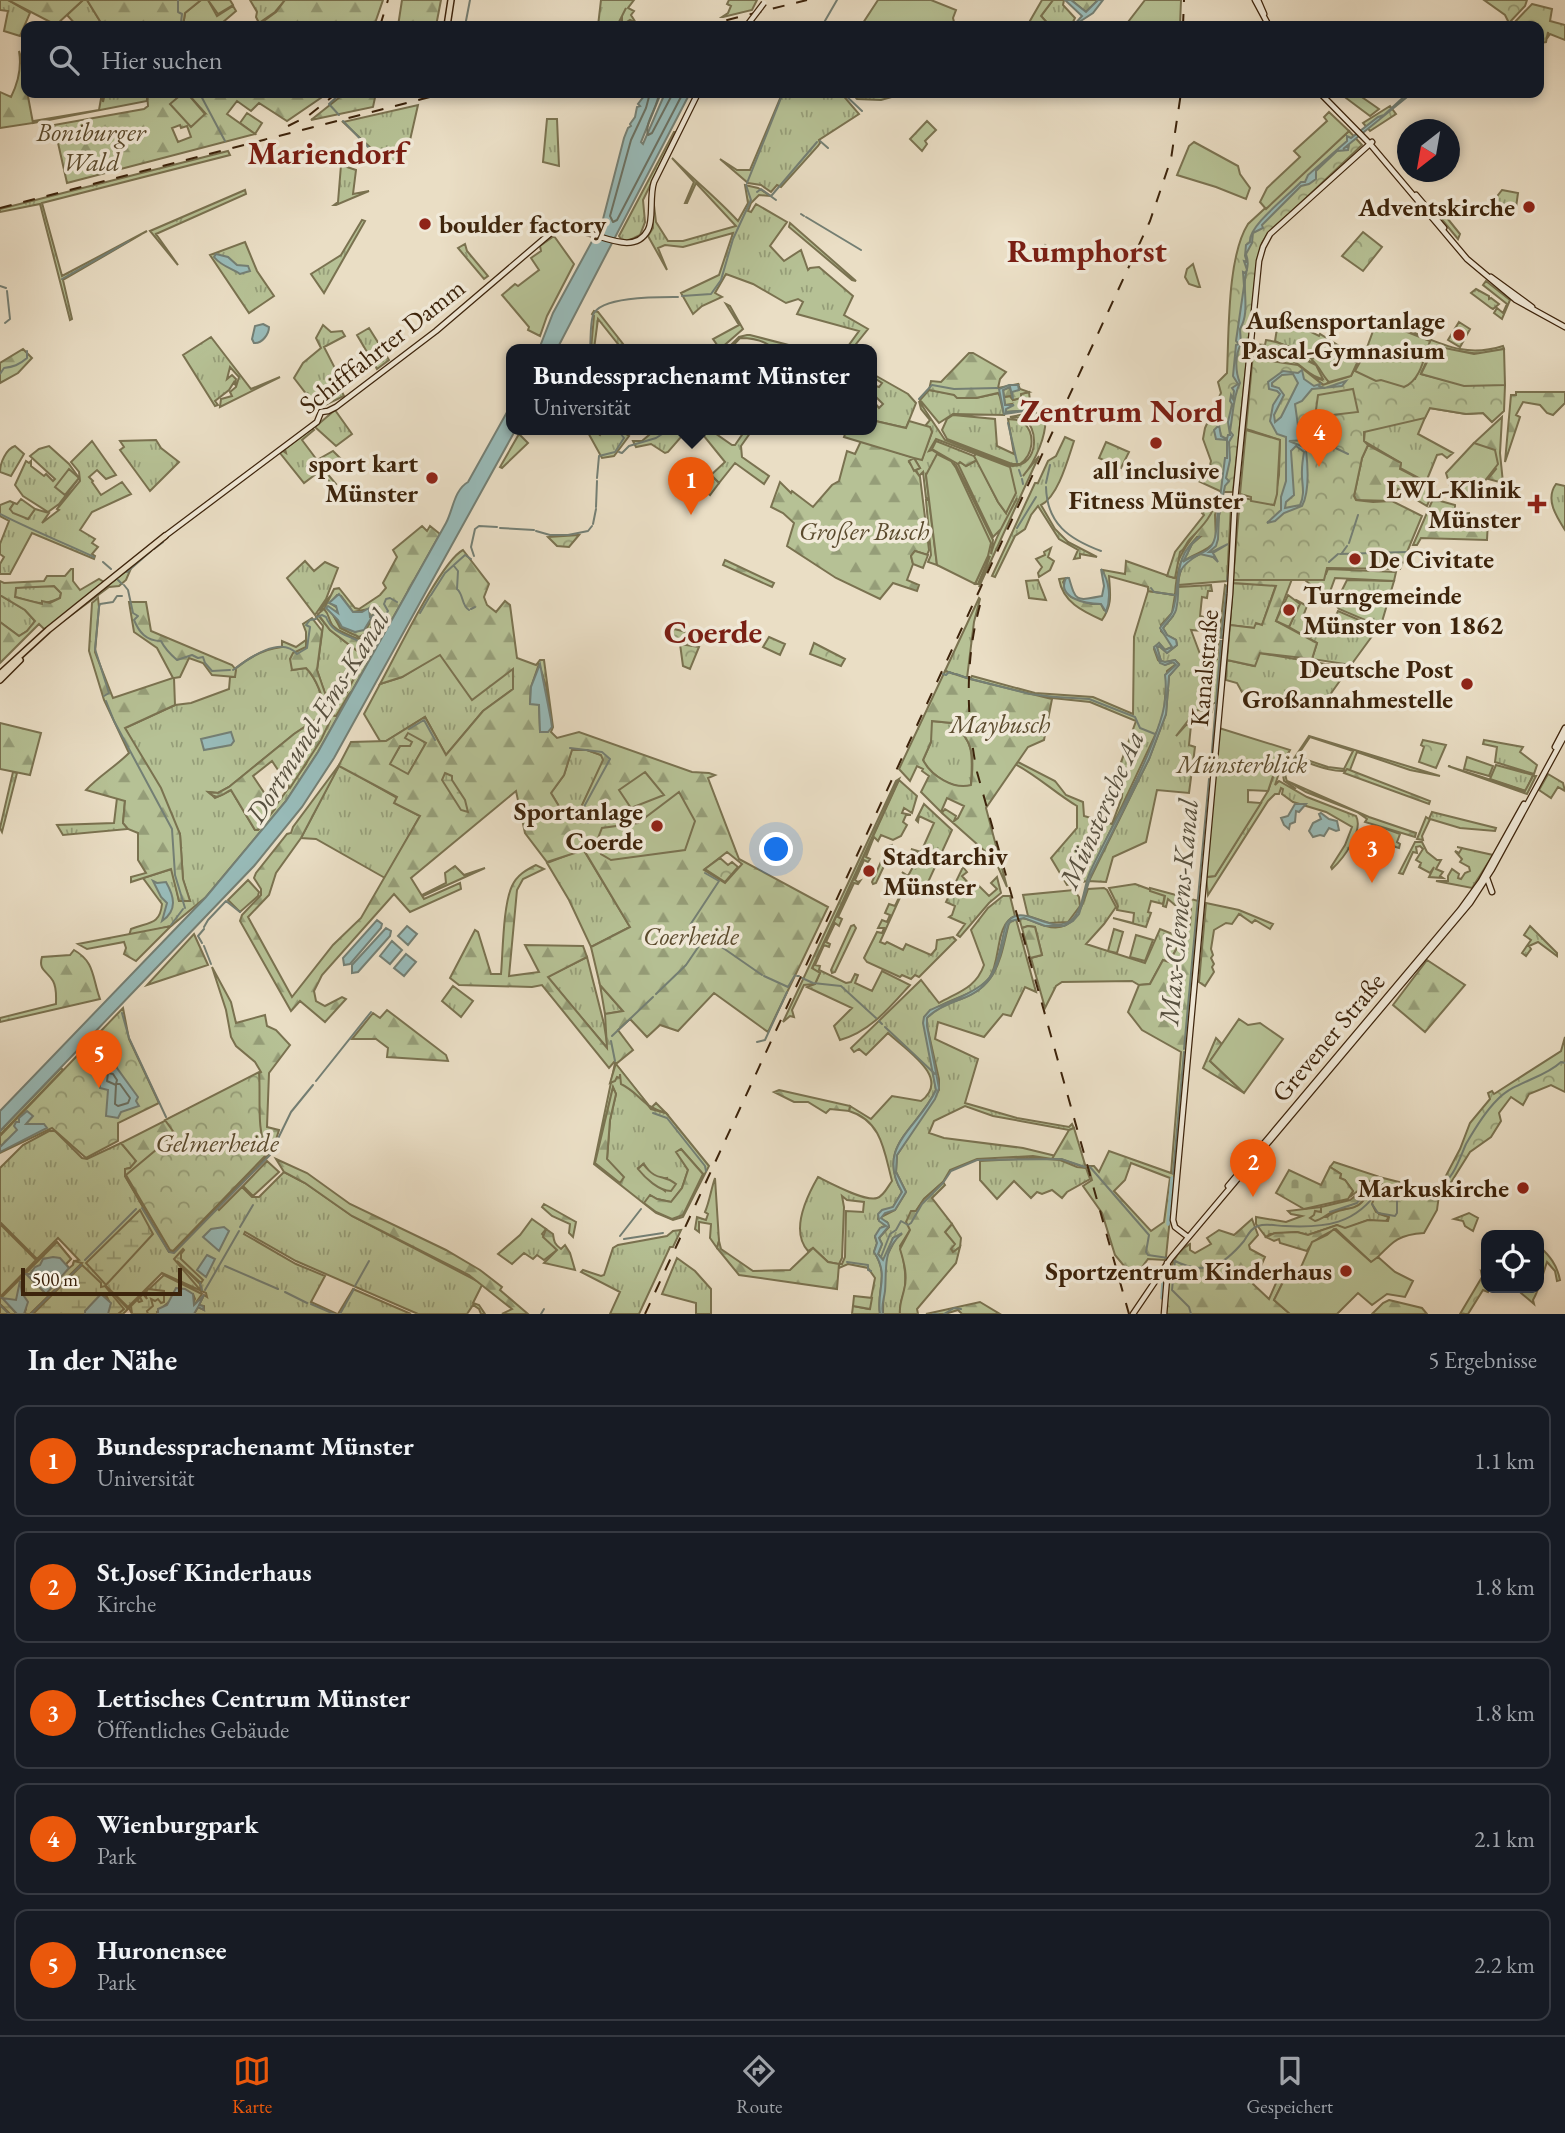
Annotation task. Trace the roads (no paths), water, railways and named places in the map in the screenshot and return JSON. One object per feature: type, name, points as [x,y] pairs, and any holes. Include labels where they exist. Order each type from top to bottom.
[{"type":"main road","points":[[448,21],[452,0]]},
{"type":"main road","points":[[1256,0],[1268,21]]},
{"type":"main road","points":[[750,21],[765,1]]},
{"type":"main road","name":"Schifffahrter Damm","points":[[0,674],[165,536],[317,422],[321,412],[337,407],[428,337],[552,232],[567,228],[617,242],[635,242],[649,229],[650,196],[654,182],[696,98]]},
{"type":"main road","points":[[1327,98],[1371,143],[1463,252],[1517,299],[1565,326]]},
{"type":"main road","name":"Kanalstraße","points":[[1188,1237],[1176,1228],[1173,1220],[1230,594],[1235,500],[1259,261],[1269,234],[1371,143]]},
{"type":"main road","name":"Schifffahrter Damm","points":[[0,680],[33,644]]},
{"type":"main road","name":"Grevener Straße","points":[[1133,1314],[1168,1260],[1390,999],[1480,885],[1565,728]]},
{"type":"main road","name":"Grevener Straße","points":[[1206,1215],[1488,877],[1565,735]]},
{"type":"main road","points":[[1488,877],[1492,892]]},
{"type":"main road","points":[[1164,1314],[1168,1260]]},
{"type":"water","points":[[1065,0],[1071,0],[1086,12],[1098,0],[1103,0],[1093,13],[1078,21],[1082,16]]},
{"type":"water","points":[[642,98],[659,98],[641,142],[643,144],[663,98],[687,98],[560,344],[541,344],[553,313],[602,223],[624,138],[637,107],[640,106],[638,104]]},
{"type":"water","points":[[1406,98],[1343,149],[1349,145],[1348,150],[1337,151],[1316,171],[1316,179],[1301,186],[1262,225],[1263,228],[1253,233],[1252,243],[1246,254],[1248,262],[1247,270],[1244,261],[1247,262],[1245,256],[1246,245],[1250,242],[1251,235],[1262,220],[1347,141],[1347,136],[1351,138]]},
{"type":"water","points":[[216,254],[228,257],[237,265],[248,266],[250,271],[240,274],[217,260],[214,257]]},
{"type":"water","points":[[1247,270],[1245,311],[1236,363],[1240,383],[1230,431],[1233,435],[1229,442],[1230,460],[1226,478],[1229,481],[1225,486],[1219,515],[1218,539],[1216,546],[1209,552],[1228,544],[1213,553],[1218,562],[1213,557],[1200,554],[1190,560],[1180,572],[1176,610],[1163,628],[1167,635],[1176,640],[1177,645],[1167,653],[1157,647],[1161,661],[1175,660],[1179,665],[1169,676],[1166,714],[1149,759],[1091,875],[1079,914],[1064,926],[1045,926],[1024,918],[1011,921],[990,979],[983,987],[927,1018],[939,1088],[935,1099],[897,1155],[896,1172],[906,1192],[895,1210],[885,1213],[881,1218],[889,1226],[879,1238],[882,1244],[878,1254],[883,1260],[893,1238],[902,1233],[888,1253],[883,1314],[880,1314],[882,1276],[874,1252],[877,1243],[875,1236],[880,1228],[886,1226],[879,1221],[878,1214],[893,1207],[902,1192],[895,1176],[893,1162],[896,1150],[936,1090],[924,1017],[930,1010],[970,992],[989,978],[1006,924],[1012,918],[1019,915],[1062,924],[1075,916],[1081,905],[1090,872],[1153,742],[1163,710],[1165,675],[1176,665],[1173,662],[1165,665],[1160,663],[1154,647],[1159,643],[1165,650],[1172,647],[1160,628],[1173,610],[1179,570],[1185,552],[1191,544],[1200,536],[1192,544],[1183,562],[1207,550],[1214,541],[1219,502],[1217,500],[1220,498],[1227,458],[1227,440],[1216,439],[1214,430],[1219,425],[1221,436],[1227,439],[1230,435],[1228,422],[1231,395],[1233,399],[1234,391],[1232,388],[1238,384],[1233,376],[1236,345],[1239,344],[1236,341],[1244,286],[1243,272]]},
{"type":"water","points":[[263,324],[269,327],[268,333],[262,340],[254,343],[252,339],[255,326]]},
{"type":"water","points":[[1302,370],[1304,379],[1314,386],[1320,384],[1319,386],[1324,388],[1312,389],[1302,401],[1295,404],[1299,433],[1308,440],[1289,441],[1306,450],[1306,493],[1302,506],[1267,523],[1281,510],[1281,497],[1286,481],[1286,437],[1277,434],[1270,421],[1273,405],[1280,394],[1269,389],[1268,382],[1283,371],[1298,373]],"holes":[[[1293,374],[1298,383],[1281,417],[1275,422],[1274,415],[1284,395],[1279,388],[1272,386],[1272,383],[1282,375]],[[1296,446],[1304,452],[1303,496],[1300,505],[1285,508],[1286,502],[1294,495],[1291,451]]]},
{"type":"water","points":[[1346,381],[1342,386],[1326,388]]},
{"type":"water","points":[[1018,385],[1019,390],[1012,392],[1013,399],[1010,387],[1003,390],[1005,405],[1014,405],[1006,409],[1006,412],[1031,410],[1004,414],[999,389]]},
{"type":"water","points":[[506,414],[506,435],[513,435],[334,758],[302,807],[254,866],[0,1131],[0,1111],[206,897],[286,801],[318,752],[446,523],[457,495],[468,482]]},
{"type":"water","points":[[1101,569],[1109,590],[1106,612],[1101,604],[1088,603],[1069,595],[1064,585],[1066,578],[1069,578],[1078,598],[1102,596],[1104,586]]},
{"type":"water","points":[[339,594],[353,612],[362,612],[369,608],[370,617],[372,616],[364,630],[355,632],[342,627],[326,608],[328,606],[338,613],[336,606],[329,603]]},
{"type":"water","points":[[540,664],[552,727],[548,732],[540,732],[539,705],[530,704],[531,687]]},
{"type":"water","points":[[231,732],[234,741],[231,745],[204,750],[201,739]]},
{"type":"water","points":[[1295,804],[1306,804],[1299,812],[1296,811],[1295,822],[1290,824],[1289,829],[1281,818],[1288,816]]},
{"type":"water","points":[[1321,813],[1337,821],[1339,830],[1329,828],[1324,836],[1313,837],[1309,831],[1313,823],[1321,819]]},
{"type":"water","points":[[153,881],[166,882],[171,892],[172,908],[162,921],[167,903]]},
{"type":"water","points":[[377,920],[382,924],[381,928],[350,964],[344,965],[343,958]]},
{"type":"water","points":[[407,926],[417,934],[408,945],[398,936]]},
{"type":"water","points":[[386,928],[391,931],[390,936],[358,972],[352,973],[352,965]]},
{"type":"water","points":[[392,941],[402,950],[390,964],[380,956]]},
{"type":"water","points":[[406,954],[416,962],[404,976],[394,968]]},
{"type":"water","points":[[95,1042],[114,1050],[117,1068],[138,1097],[136,1101],[139,1106],[121,1112],[118,1118],[106,1116],[108,1090],[100,1088],[100,1066],[109,1066],[110,1061]]},
{"type":"water","points":[[27,1111],[33,1116],[26,1124],[44,1124],[47,1128],[0,1152],[0,1147],[17,1130],[14,1126],[16,1122],[19,1122],[19,1118]]},
{"type":"water","points":[[224,1227],[229,1231],[219,1251],[203,1237],[211,1229]]},
{"type":"water","points":[[207,1255],[215,1259],[206,1277],[197,1270]]},
{"type":"water","points":[[60,1258],[69,1268],[46,1294],[26,1274],[30,1274],[43,1259]]},
{"type":"water","points":[[20,1281],[22,1293],[28,1302],[24,1314],[17,1314],[2,1298],[16,1300]]},
{"type":"water","points":[[176,1288],[193,1294],[194,1305],[204,1295],[199,1305],[203,1306],[204,1310],[198,1307],[194,1314],[158,1314],[158,1309],[167,1305]]},
{"type":"water","points":[[101,1294],[111,1303],[108,1314],[85,1314],[85,1311]]},
{"type":"waterway","points":[[178,0],[181,21]]},
{"type":"waterway","points":[[466,21],[470,0]]},
{"type":"waterway","points":[[825,21],[837,0]]},
{"type":"waterway","points":[[202,98],[225,141]]},
{"type":"waterway","points":[[336,98],[329,104],[339,115]]},
{"type":"waterway","points":[[747,183],[781,98]]},
{"type":"waterway","points":[[848,98],[862,111]]},
{"type":"waterway","points":[[343,121],[371,150]]},
{"type":"waterway","points":[[820,141],[828,148]]},
{"type":"waterway","points":[[772,195],[817,142]]},
{"type":"waterway","points":[[375,153],[381,159]]},
{"type":"waterway","points":[[682,296],[711,294],[721,280],[733,239],[751,200],[746,185]]},
{"type":"waterway","points":[[757,192],[761,189],[776,200]]},
{"type":"waterway","points":[[806,217],[861,250]]},
{"type":"waterway","points":[[62,279],[129,241]]},
{"type":"waterway","points":[[0,286],[6,288]]},
{"type":"waterway","points":[[5,323],[10,319],[7,291]]},
{"type":"waterway","points":[[590,344],[593,315],[607,304],[631,299],[678,297]]},
{"type":"waterway","points":[[0,374],[4,368],[27,358],[27,351]]},
{"type":"waterway","points":[[932,385],[954,389],[997,388]]},
{"type":"waterway","points":[[919,399],[931,386]]},
{"type":"waterway","points":[[1008,423],[1017,462]]},
{"type":"waterway","points":[[597,478],[599,456],[615,452],[624,438],[622,435]]},
{"type":"waterway","points":[[619,452],[661,435]]},
{"type":"waterway","points":[[1308,440],[1319,440],[1348,454]]},
{"type":"waterway","points":[[1046,483],[1050,465]]},
{"type":"waterway","points":[[1019,470],[1021,476]]},
{"type":"waterway","points":[[1022,479],[1023,484]]},
{"type":"waterway","points":[[596,507],[597,481]]},
{"type":"waterway","points":[[1046,487],[1047,500],[1055,520],[1070,535],[1101,551]]},
{"type":"waterway","points":[[1017,528],[1036,497]]},
{"type":"waterway","points":[[593,524],[596,509]]},
{"type":"waterway","points":[[0,514],[94,557]]},
{"type":"waterway","points":[[1349,543],[1358,515]]},
{"type":"waterway","points":[[474,556],[471,547],[475,529],[479,526],[497,527]]},
{"type":"waterway","points":[[568,535],[588,531],[592,526]]},
{"type":"waterway","points":[[500,528],[534,530]]},
{"type":"waterway","points":[[536,531],[550,535],[567,535]]},
{"type":"waterway","points":[[154,549],[163,542]]},
{"type":"waterway","points":[[1342,553],[1347,546]]},
{"type":"waterway","points":[[127,572],[151,551]]},
{"type":"waterway","points":[[1340,554],[1406,552]]},
{"type":"waterway","points":[[1329,562],[1338,554]]},
{"type":"waterway","points":[[431,595],[445,573],[465,555],[471,559]]},
{"type":"waterway","points":[[103,562],[111,569]]},
{"type":"waterway","points":[[454,566],[458,571],[457,589],[469,610]]},
{"type":"waterway","name":"Max-Clemens-Kanal","points":[[1227,581],[1228,575]]},
{"type":"waterway","points":[[118,580],[122,584]]},
{"type":"waterway","points":[[124,585],[128,590],[133,613],[138,616],[134,620],[144,635],[161,641],[177,660],[192,655],[203,657],[212,671],[230,670]]},
{"type":"waterway","name":"Max-Clemens-Kanal","points":[[1221,638],[1227,586]]},
{"type":"waterway","points":[[1151,588],[1154,592],[1175,595]]},
{"type":"waterway","points":[[104,696],[109,693],[95,649],[99,607],[100,604],[113,602],[117,596],[122,596]]},
{"type":"waterway","points":[[420,613],[430,596]]},
{"type":"waterway","name":"Dortmund-Ems-Kanal","points":[[317,617],[326,617],[336,630],[368,646],[375,629],[388,611],[384,604],[386,599],[397,602]]},
{"type":"waterway","points":[[471,609],[475,607]]},
{"type":"waterway","points":[[233,670],[265,650],[282,647],[297,654],[307,648],[310,627],[306,625],[310,620],[316,619]]},
{"type":"waterway","name":"Max-Clemens-Kanal","points":[[1210,775],[1221,641]]},
{"type":"waterway","points":[[943,674],[954,674]]},
{"type":"waterway","points":[[956,674],[967,678]]},
{"type":"waterway","points":[[971,679],[1030,694],[1055,697]]},
{"type":"waterway","name":"Münstersche Aa","points":[[1056,697],[1089,699],[1135,717],[1140,728],[1155,734]]},
{"type":"waterway","points":[[106,701],[172,829],[175,875],[185,908]]},
{"type":"waterway","points":[[409,729],[424,720],[435,740]]},
{"type":"waterway","points":[[570,748],[602,752],[610,759],[579,816]]},
{"type":"waterway","name":"Max-Clemens-Kanal","points":[[1184,1049],[1209,779]]},
{"type":"waterway","points":[[582,819],[588,823]]},
{"type":"waterway","points":[[705,873],[719,881],[690,925],[762,975]]},
{"type":"waterway","points":[[204,927],[226,901],[240,912]]},
{"type":"waterway","points":[[171,925],[183,909]]},
{"type":"waterway","points":[[202,943],[198,936],[204,929]]},
{"type":"waterway","points":[[656,994],[686,965],[703,940]]},
{"type":"waterway","points":[[204,946],[211,964]]},
{"type":"waterway","points":[[764,976],[788,987],[795,975]]},
{"type":"waterway","points":[[802,978],[813,983],[841,986],[876,1018]]},
{"type":"waterway","points":[[757,1042],[765,1040],[787,992]]},
{"type":"waterway","points":[[612,1036],[653,997]]},
{"type":"waterway","points":[[316,1081],[371,1012]]},
{"type":"waterway","points":[[122,1013],[129,1038],[166,1117]]},
{"type":"waterway","points":[[879,1021],[882,1024]]},
{"type":"waterway","points":[[885,1027],[935,1074]]},
{"type":"waterway","points":[[611,1041],[615,1061]]},
{"type":"waterway","name":"Max-Clemens-Kanal","points":[[1173,1174],[1184,1052]]},
{"type":"waterway","points":[[1173,1260],[1195,1268],[1213,1266],[1229,1257],[1258,1226],[1326,1225],[1350,1217],[1361,1210],[1380,1188],[1416,1193],[1437,1189],[1451,1175],[1466,1144],[1497,1100],[1512,1088],[1561,1062],[1565,1063]]},
{"type":"waterway","points":[[142,1208],[169,1252],[174,1253],[270,1155],[291,1112],[313,1085]]},
{"type":"waterway","points":[[653,1113],[667,1118],[705,1166],[706,1171]]},
{"type":"waterway","points":[[881,1257],[890,1234],[901,1221],[908,1225],[911,1223],[922,1204],[951,1171],[977,1160],[1061,1159],[1085,1167]]},
{"type":"waterway","points":[[1090,1167],[1149,1235],[1146,1252],[1148,1255],[1168,1258]]},
{"type":"waterway","name":"Max-Clemens-Kanal","points":[[1168,1224],[1172,1178]]},
{"type":"waterway","points":[[1330,1212],[1357,1203],[1364,1193]]},
{"type":"waterway","points":[[1372,1204],[1378,1213],[1395,1216],[1397,1199]]},
{"type":"waterway","points":[[240,1227],[253,1205]]},
{"type":"waterway","points":[[85,1260],[136,1209]]},
{"type":"waterway","points":[[620,1236],[641,1209]]},
{"type":"waterway","points":[[205,1290],[239,1231]]},
{"type":"waterway","points":[[624,1239],[663,1233]]},
{"type":"waterway","points":[[355,1286],[369,1261]]},
{"type":"waterway","points":[[1175,1261],[1172,1290],[1189,1307],[1191,1314]]},
{"type":"waterway","points":[[847,1262],[868,1265],[868,1270],[871,1271]]},
{"type":"waterway","points":[[31,1314],[81,1265]]},
{"type":"waterway","points":[[225,1266],[278,1289]]},
{"type":"waterway","points":[[1162,1298],[1163,1282]]},
{"type":"waterway","points":[[200,1283],[202,1290]]},
{"type":"waterway","points":[[340,1314],[354,1289]]},
{"type":"waterway","points":[[285,1292],[307,1303]]},
{"type":"waterway","points":[[311,1304],[334,1314]]},
{"type":"waterway","points":[[0,1305],[9,1314]]},
{"type":"waterway","points":[[944,1314],[954,1308],[961,1309]]},
{"type":"waterway","points":[[541,1314],[544,1309]]},
{"type":"waterway","points":[[933,1314],[938,1314]]},
{"type":"railway","points":[[382,21],[388,0]]},
{"type":"railway","points":[[723,21],[807,0]]},
{"type":"railway","points":[[1183,21],[1184,0]]},
{"type":"railway","points":[[288,126],[308,116],[331,98]]},
{"type":"railway","points":[[0,208],[426,98]]},
{"type":"railway","points":[[645,1314],[1150,221],[1171,159],[1180,98]]},
{"type":"railway","points":[[980,605],[972,647],[969,689],[977,772],[1129,1314]]},
{"type":"place","name":"Adventskirche","points":[[1529,207]]},
{"type":"place","name":"boulder factory","points":[[425,224]]},
{"type":"place","name":"Außensportanlage Pascal-Gymnasium","points":[[1459,335]]},
{"type":"place","name":"all inclusive Fitness Münster","points":[[1156,443]]},
{"type":"place","name":"Wienburgpark","points":[[1319,467]]},
{"type":"place","name":"sport kart Münster","points":[[432,478]]},
{"type":"place","name":"LWL-Klinik Münster","points":[[1537,504]]},
{"type":"place","name":"Bundessprachenamt Münster","points":[[691,515]]},
{"type":"place","name":"De Civitate","points":[[1355,559]]},
{"type":"place","name":"Turngemeinde Münster von 1862","points":[[1289,610]]},
{"type":"place","name":"Deutsche Post Großannahmestelle","points":[[1467,684]]},
{"type":"place","name":"Sportanlage Coerde","points":[[657,826]]},
{"type":"place","name":"Stadtarchiv Münster","points":[[869,871]]},
{"type":"place","name":"Lettisches Centrum Münster","points":[[1372,883]]},
{"type":"place","name":"Huronensee","points":[[99,1088]]},
{"type":"place","name":"Markuskirche","points":[[1523,1188]]},
{"type":"place","name":"St.Josef Kinderhaus","points":[[1253,1197]]},
{"type":"place","name":"Sportzentrum Kinderhaus","points":[[1346,1271]]},
{"type":"district","name":"Mariendorf","points":[[327,152]]},
{"type":"district","name":"Rumphorst","points":[[1087,250]]},
{"type":"district","name":"Zentrum Nord","points":[[1122,410]]},
{"type":"district","name":"Coerde","points":[[713,631]]},
{"type":"park label","name":"Boniburger Wald","points":[[91,147]]},
{"type":"park label","name":"Großer Busch","points":[[864,531]]},
{"type":"park label","name":"Maybusch","points":[[1000,724]]},
{"type":"park label","name":"Münsterblick","points":[[1242,764]]},
{"type":"park label","name":"Coerheide","points":[[691,936]]},
{"type":"park label","name":"Gelmerheide","points":[[217,1143]]}]
